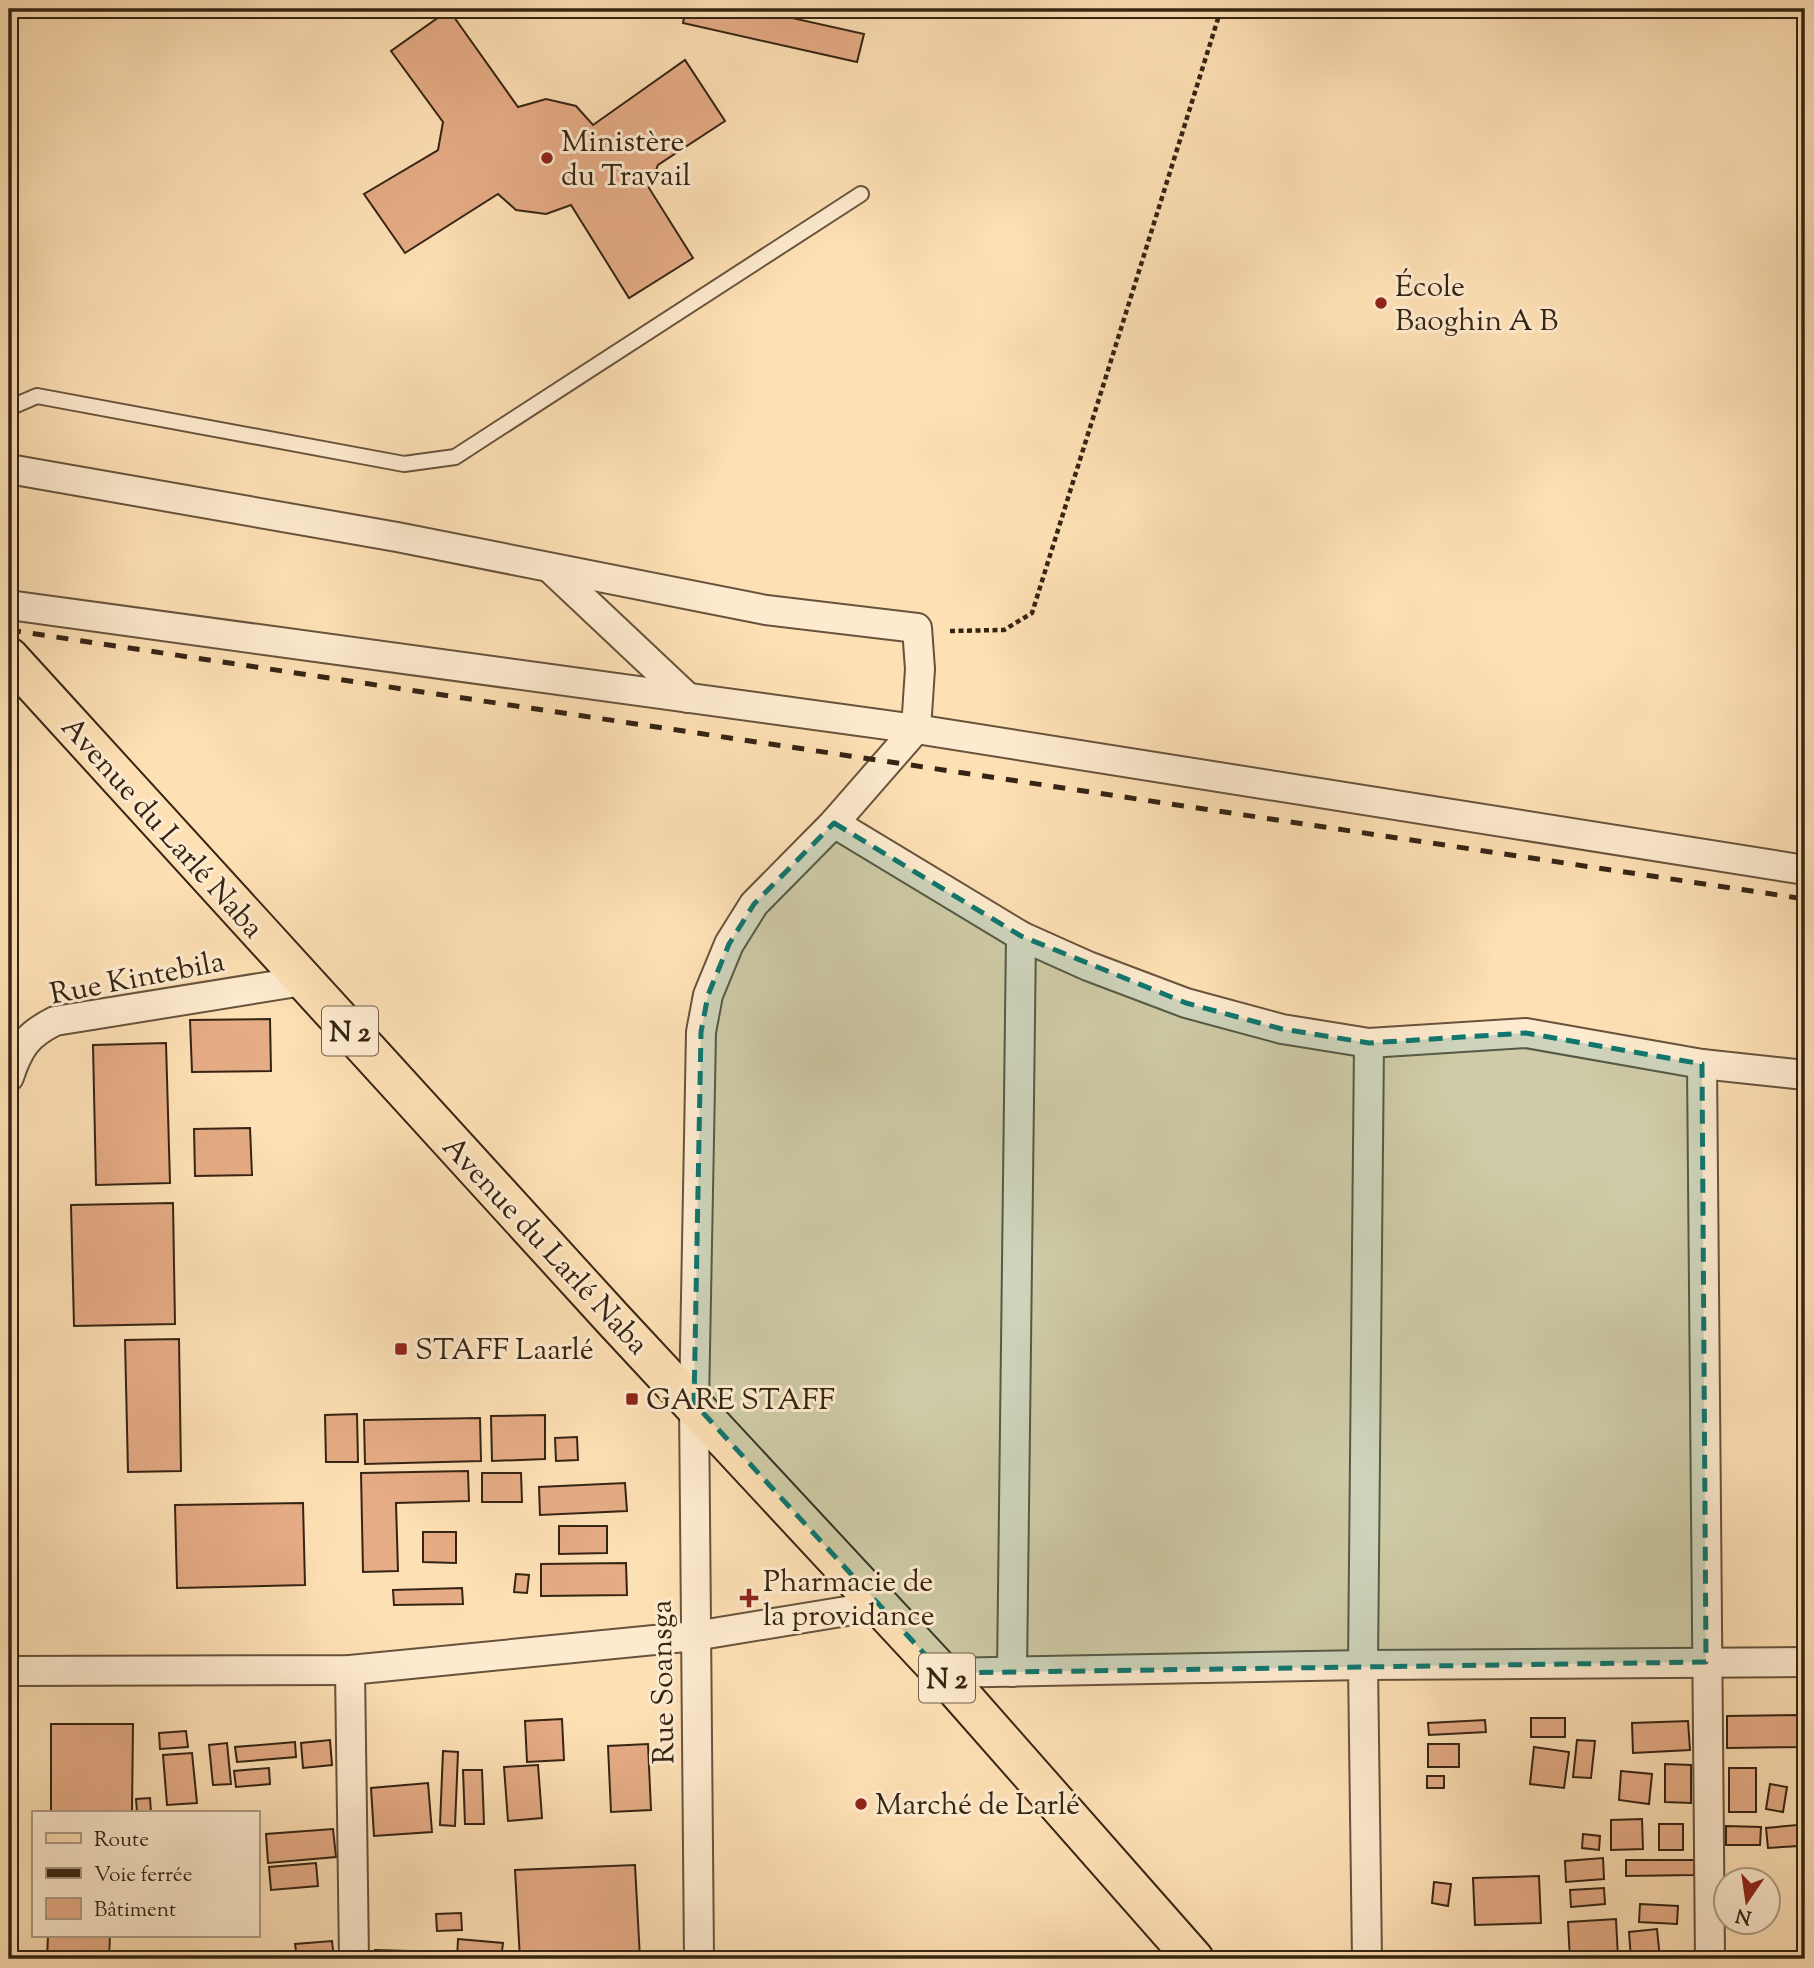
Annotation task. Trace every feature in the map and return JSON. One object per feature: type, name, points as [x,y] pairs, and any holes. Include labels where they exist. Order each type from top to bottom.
[{"type":"main road","name":"Avenue du Larlé Naba","points":[[9,657],[620,1327],[694,1403],[877,1606],[942,1673],[1194,1959]]},
{"type":"street","points":[[9,469],[397,537],[766,610],[917,628],[920,669],[916,729]]},
{"type":"street","points":[[550,568],[688,698]]},
{"type":"street","points":[[9,604],[916,729],[1805,870]]},
{"type":"street","name":"Rue Soansga","points":[[699,1959],[694,1403],[701,1032],[708,995],[729,944],[754,904],[834,823],[916,729]]},
{"type":"street","points":[[834,823],[1021,936],[1088,966],[1186,1003],[1282,1029],[1370,1043],[1526,1033],[1702,1064],[1805,1075]]},
{"type":"street","points":[[1012,1672],[1021,936]]},
{"type":"street","name":"Rue Kintebila","points":[[9,1077],[16,1055],[33,1032],[55,1021],[303,981]]},
{"type":"street","points":[[1367,1959],[1363,1665],[1370,1043]]},
{"type":"street","points":[[1702,1064],[1710,1959]]},
{"type":"street","points":[[9,1671],[350,1670],[695,1636],[877,1606]]},
{"type":"street","points":[[942,1673],[1363,1665],[1805,1662]]},
{"type":"street","points":[[350,1670],[354,1959]]},
{"type":"lane","points":[[9,408],[37,396],[404,464],[456,457],[861,194]]},
{"type":"path","points":[[917,628],[967,632],[1004,630],[1032,612],[1221,9]]},
{"type":"highlighted area","points":[[834,823],[1021,936],[1186,1003],[1282,1029],[1369,1043],[1526,1033],[1702,1064],[1706,1662],[942,1673],[694,1403],[701,1032],[708,995],[729,944],[754,904]]},
{"type":"building","points":[[686,9],[752,9],[864,34],[857,62],[683,23]]},
{"type":"building","name":"Ministère du Travail","points":[[449,10],[518,107],[546,99],[576,106],[593,125],[685,60],[725,121],[658,165],[649,188],[693,258],[629,298],[571,205],[546,214],[516,210],[498,194],[405,253],[364,194],[438,150],[443,122],[391,51]]},
{"type":"building","points":[[270,1019],[271,1071],[192,1072],[190,1020]]},
{"type":"building","points":[[166,1043],[170,1183],[96,1185],[93,1045]]},
{"type":"building","points":[[250,1128],[252,1175],[195,1176],[194,1129]]},
{"type":"building","points":[[173,1203],[175,1324],[74,1326],[71,1205]]},
{"type":"building","points":[[179,1339],[181,1471],[128,1472],[125,1340]]},
{"type":"building","points":[[357,1414],[358,1462],[326,1462],[325,1415]]},
{"type":"building","points":[[545,1415],[545,1459],[492,1461],[491,1416]]},
{"type":"building","points":[[480,1418],[481,1461],[365,1464],[364,1420]]},
{"type":"building","points":[[577,1437],[578,1460],[556,1461],[555,1438]]},
{"type":"building","points":[[468,1471],[469,1501],[396,1503],[398,1571],[363,1572],[361,1473]]},
{"type":"building","points":[[482,1473],[521,1473],[522,1502],[482,1502]]},
{"type":"building","points":[[625,1483],[627,1511],[540,1515],[539,1487]]},
{"type":"building","points":[[303,1503],[305,1585],[177,1588],[175,1505]]},
{"type":"building","points":[[559,1526],[607,1526],[607,1553],[559,1554]]},
{"type":"building","points":[[423,1532],[456,1532],[456,1563],[423,1562]]},
{"type":"building","points":[[626,1563],[627,1595],[541,1596],[541,1564]]},
{"type":"building","points":[[516,1574],[529,1575],[527,1593],[514,1592]]},
{"type":"building","points":[[462,1588],[463,1604],[394,1605],[393,1590]]},
{"type":"building","points":[[1805,1715],[1805,1747],[1727,1748],[1727,1716]]},
{"type":"building","points":[[1531,1718],[1565,1718],[1565,1737],[1531,1737]]},
{"type":"building","points":[[562,1719],[564,1760],[527,1762],[525,1721]]},
{"type":"building","points":[[1485,1720],[1486,1732],[1429,1735],[1428,1723]]},
{"type":"building","points":[[1688,1721],[1690,1750],[1633,1753],[1632,1723]]},
{"type":"building","points":[[51,1724],[133,1724],[132,1811],[51,1811]]},
{"type":"building","points":[[186,1731],[188,1747],[160,1749],[159,1733]]},
{"type":"building","points":[[330,1740],[332,1765],[303,1768],[301,1743]]},
{"type":"building","points":[[1577,1740],[1595,1741],[1591,1778],[1573,1777]]},
{"type":"building","points":[[295,1742],[296,1757],[237,1762],[235,1747]]},
{"type":"building","points":[[227,1743],[231,1784],[213,1785],[209,1745]]},
{"type":"building","points":[[648,1744],[651,1810],[611,1812],[608,1746]]},
{"type":"building","points":[[1428,1744],[1459,1744],[1459,1767],[1428,1767]]},
{"type":"building","points":[[1534,1747],[1569,1752],[1564,1788],[1530,1784]]},
{"type":"building","points":[[443,1751],[458,1752],[455,1826],[440,1825]]},
{"type":"building","points":[[192,1753],[197,1803],[167,1805],[163,1755]]},
{"type":"building","points":[[1665,1764],[1691,1765],[1691,1803],[1665,1802]]},
{"type":"building","points":[[538,1765],[542,1818],[508,1821],[504,1767]]},
{"type":"building","points":[[269,1768],[270,1784],[236,1787],[234,1771]]},
{"type":"building","points":[[1729,1768],[1756,1768],[1756,1812],[1729,1812]]},
{"type":"building","points":[[463,1770],[482,1770],[484,1824],[465,1824]]},
{"type":"building","points":[[1621,1771],[1652,1774],[1649,1804],[1619,1800]]},
{"type":"building","points":[[1427,1776],[1444,1776],[1444,1788],[1427,1788]]},
{"type":"building","points":[[1800,1776],[1805,1776],[1805,1803],[1797,1802]]},
{"type":"building","points":[[428,1783],[432,1832],[374,1836],[371,1788]]},
{"type":"building","points":[[1770,1784],[1787,1787],[1783,1812],[1766,1809]]},
{"type":"building","points":[[150,1798],[151,1811],[137,1811],[136,1799]]},
{"type":"building","points":[[1642,1819],[1643,1849],[1611,1850],[1611,1820]]},
{"type":"building","points":[[1659,1824],[1683,1824],[1683,1850],[1659,1850]]},
{"type":"building","points":[[1797,1825],[1799,1846],[1768,1848],[1766,1828]]},
{"type":"building","points":[[1726,1826],[1761,1827],[1760,1845],[1726,1845]]},
{"type":"building","points":[[333,1829],[336,1857],[268,1863],[266,1834]]},
{"type":"building","points":[[1583,1834],[1600,1836],[1599,1850],[1582,1848]]},
{"type":"building","points":[[1603,1858],[1604,1879],[1566,1882],[1565,1861]]},
{"type":"building","points":[[1626,1860],[1694,1860],[1694,1875],[1626,1876]]},
{"type":"building","points":[[316,1863],[318,1886],[271,1890],[269,1867]]},
{"type":"building","points":[[635,1865],[640,1959],[520,1959],[515,1870]]},
{"type":"building","points":[[1539,1876],[1541,1923],[1475,1925],[1473,1878]]},
{"type":"building","points":[[1434,1882],[1451,1884],[1448,1906],[1432,1903]]},
{"type":"building","points":[[1604,1888],[1605,1904],[1571,1907],[1570,1890]]},
{"type":"building","points":[[1640,1904],[1678,1906],[1677,1924],[1639,1922]]},
{"type":"building","points":[[461,1913],[462,1930],[437,1931],[436,1914]]},
{"type":"building","points":[[1616,1919],[1618,1958],[1570,1959],[1568,1922]]},
{"type":"building","points":[[1657,1929],[1660,1959],[1631,1959],[1629,1932]]},
{"type":"building","points":[[48,1937],[110,1937],[109,1959],[47,1959]]},
{"type":"building","points":[[458,1939],[503,1943],[501,1959],[457,1959]]},
{"type":"building","points":[[332,1941],[334,1959],[297,1959],[295,1944]]},
{"type":"building","points":[[375,1950],[444,1952],[444,1959],[375,1959]]},
{"type":"railway","points":[[9,630],[1805,899]]},
{"type":"place","name":"Ministère du Travail","points":[[547,158]]},
{"type":"place","name":"École Baoghin A B","points":[[1381,303]]},
{"type":"place","name":"STAFF Laarlé","points":[[401,1349]]},
{"type":"place","name":"GARE STAFF","points":[[632,1399]]},
{"type":"place","name":"Pharmacie de la providance","points":[[749,1598]]},
{"type":"place","name":"Marché de Larlé","points":[[861,1804]]}]
